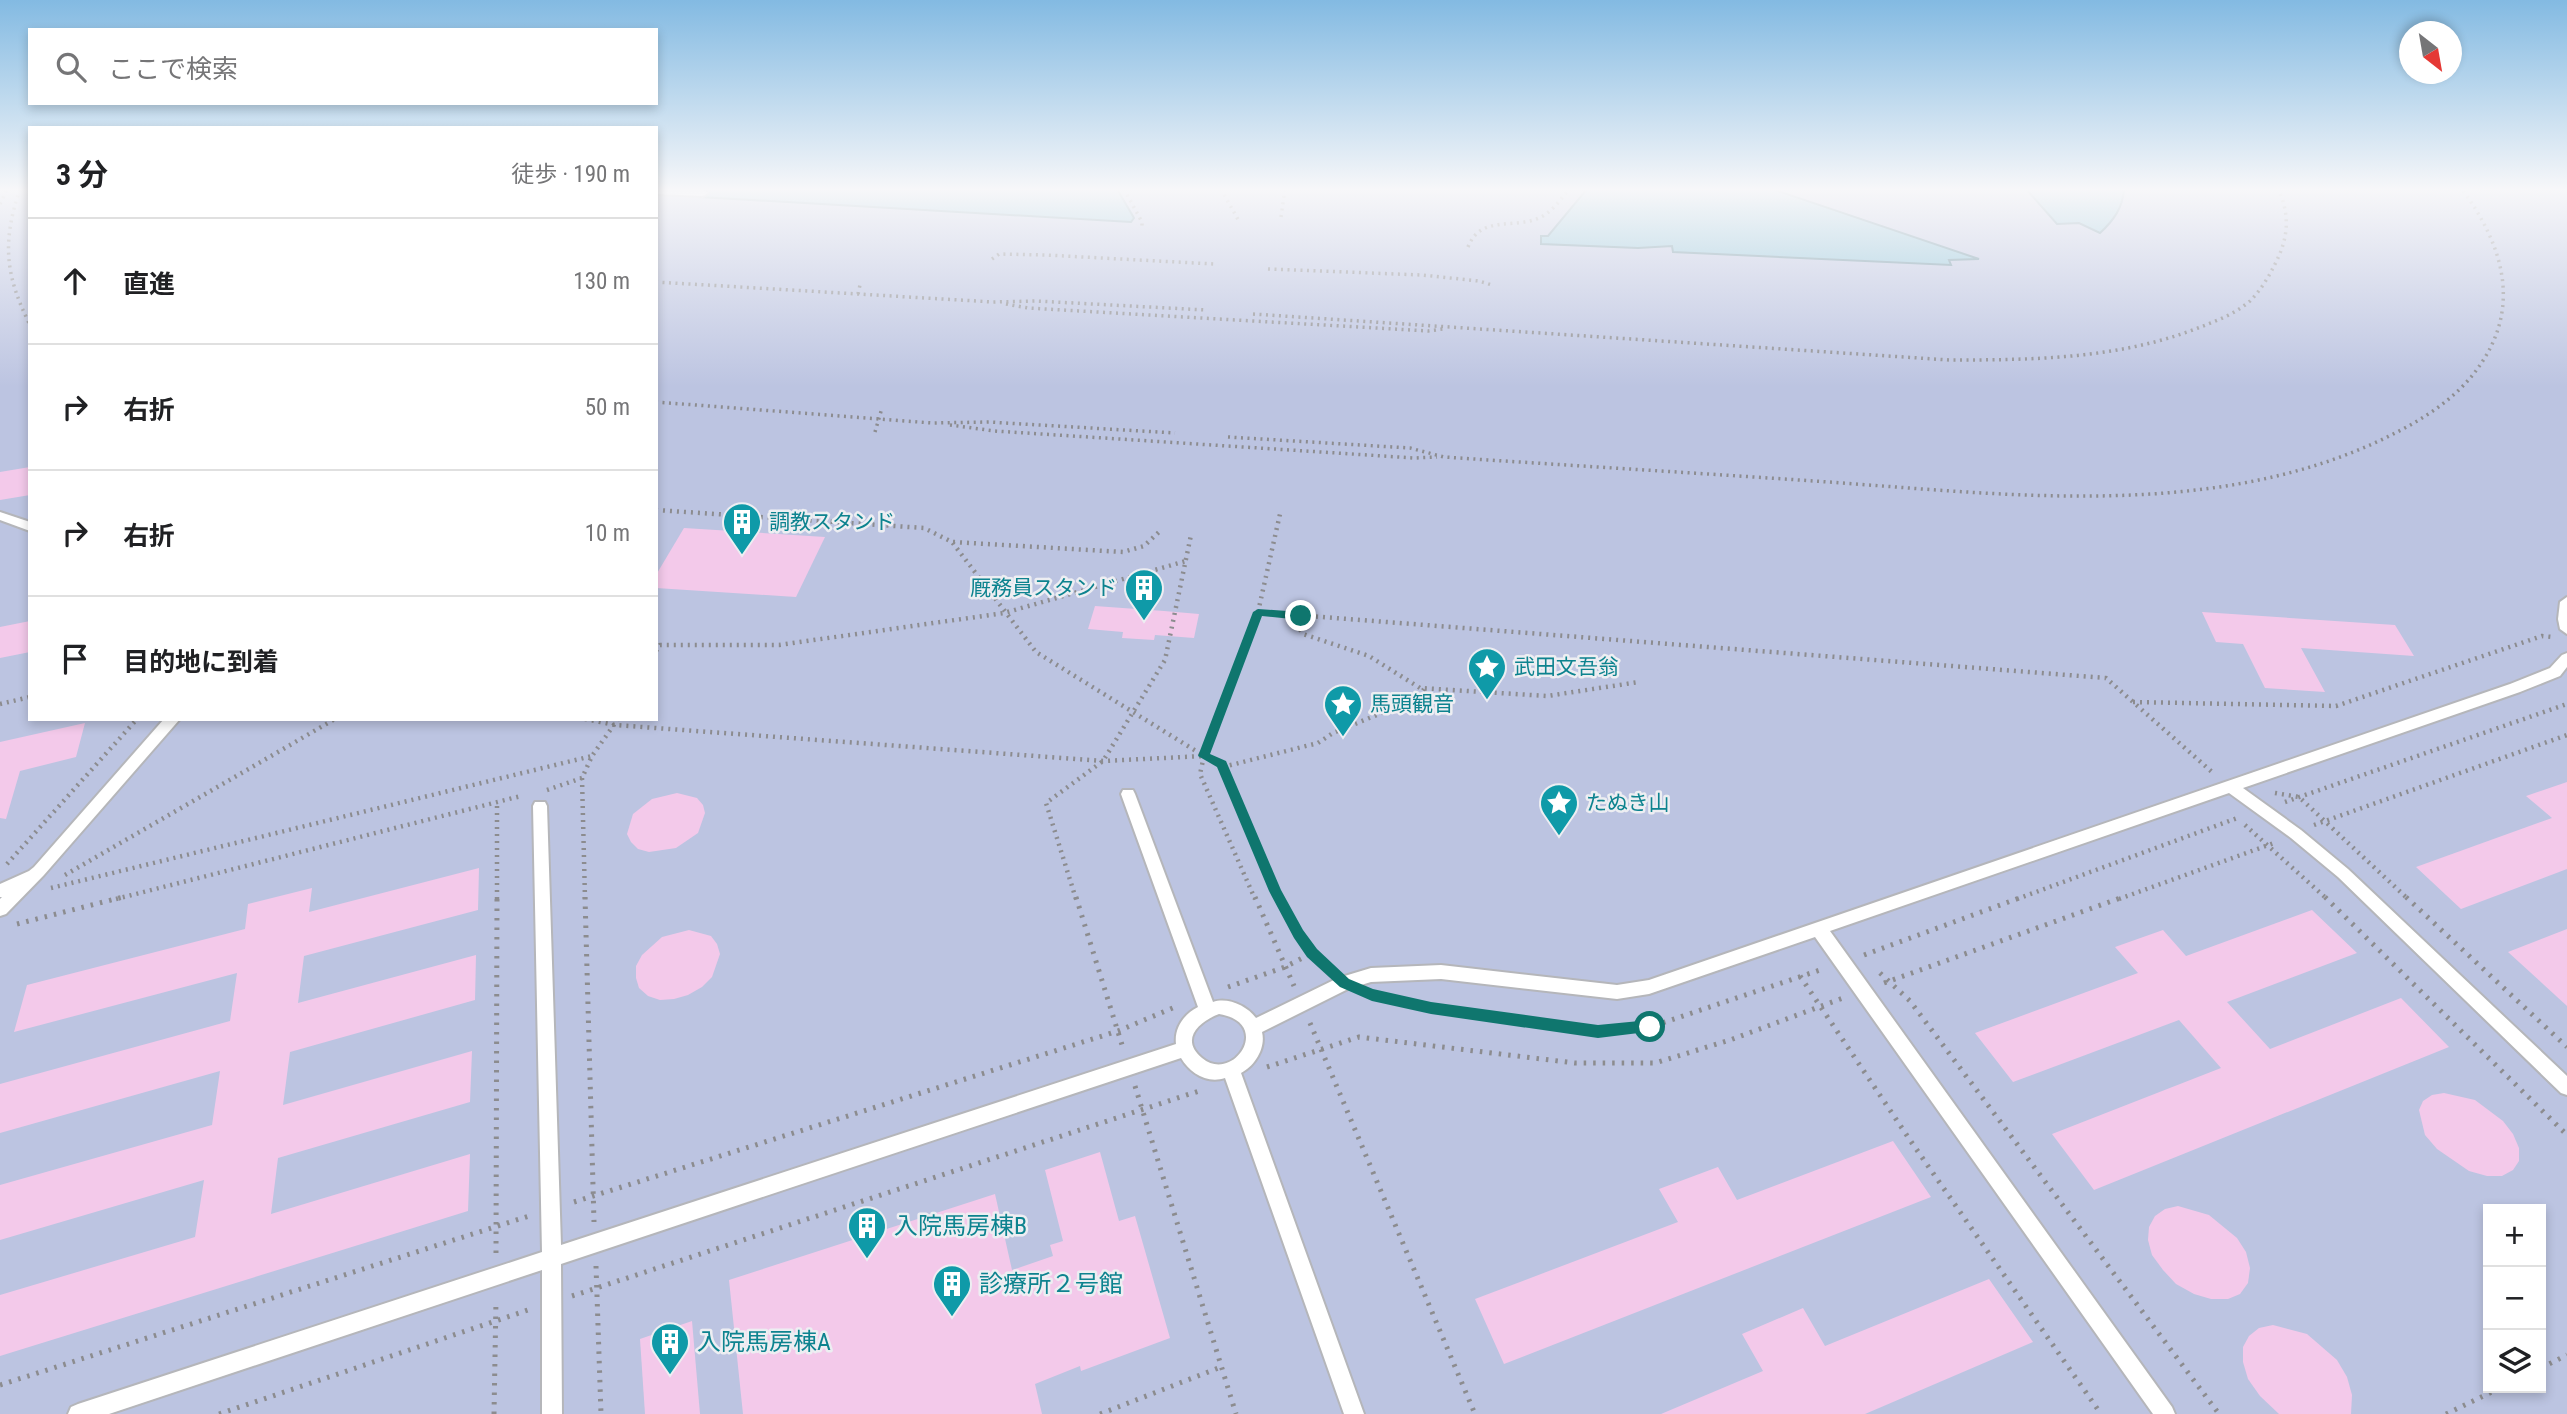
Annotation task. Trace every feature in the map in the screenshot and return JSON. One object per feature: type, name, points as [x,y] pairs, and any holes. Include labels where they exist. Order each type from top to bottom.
[{"type":"lane","points":[[0,516],[28,526]]},
{"type":"lane","points":[[2567,602],[2567,629]]},
{"type":"lane","points":[[1253,1028],[1344,983],[1371,975],[1441,972],[1618,992],[1648,987],[2515,688],[2555,672],[2567,658]]},
{"type":"lane","points":[[0,909],[46,881],[171,721]]},
{"type":"lane","points":[[2230,786],[2296,834],[2343,873],[2567,1087]]},
{"type":"lane","points":[[1128,794],[1205,1002]]},
{"type":"lane","points":[[540,806],[552,1256],[552,1414]]},
{"type":"lane","points":[[0,891],[46,881]]},
{"type":"lane","points":[[1818,928],[2165,1414]]},
{"type":"lane","points":[[1205,1002],[1239,1012],[1253,1028],[1254,1047],[1249,1057],[1233,1074]]},
{"type":"lane","points":[[1205,1002],[1185,1029],[1184,1049],[1189,1059],[1207,1071],[1233,1074]]},
{"type":"lane","points":[[78,1414],[1184,1049]]},
{"type":"lane","points":[[1233,1074],[1354,1414]]},
{"type":"path","points":[[5,255],[14,295],[28,321]]},
{"type":"path","points":[[992,259],[998,255]]},
{"type":"path","points":[[1034,255],[1214,264]]},
{"type":"path","points":[[1253,314],[1949,359],[2038,360],[2101,356],[2158,342],[2209,324],[2245,305],[2268,279],[2280,255]]},
{"type":"path","points":[[658,402],[932,423],[995,431],[1414,458],[1444,457],[2096,496],[2199,491],[2280,477],[2365,450],[2426,418],[2461,391],[2490,350],[2504,317],[2502,273],[2497,255]]},
{"type":"path","points":[[1268,268],[1439,277],[1480,281],[1492,285]]},
{"type":"path","points":[[658,282],[993,302],[1036,301],[1206,310]]},
{"type":"path","points":[[858,294],[860,285]]},
{"type":"path","points":[[928,305],[935,299]]},
{"type":"path","points":[[993,302],[1028,308],[1428,331],[1448,328]]},
{"type":"path","points":[[875,432],[882,408]]},
{"type":"path","points":[[932,423],[989,422],[1175,433]]},
{"type":"path","points":[[1228,437],[1410,448],[1444,457]]},
{"type":"path","points":[[658,510],[924,528],[952,542],[1123,552],[1141,549],[1153,542],[1159,533]]},
{"type":"path","points":[[1280,514],[1258,612],[1199,774],[1322,1048],[1475,1414]]},
{"type":"path","points":[[1191,535],[1165,660],[1103,761],[1046,803],[1236,1414]]},
{"type":"path","points":[[952,542],[1036,652],[1223,767],[1276,891],[1298,934],[1312,953],[1344,983],[1372,995],[1431,1008],[1598,1032],[1650,1027],[1842,963],[2238,818],[2567,704]]},
{"type":"path","points":[[658,645],[779,645],[1004,613],[1186,561]]},
{"type":"path","points":[[1258,612],[2106,678],[2198,762],[2230,786]]},
{"type":"path","points":[[1301,616],[1299,628],[1303,634],[1369,656],[1412,685],[1424,689],[1547,696],[1639,682]]},
{"type":"path","points":[[2133,702],[2336,706],[2542,636],[2555,637]]},
{"type":"path","points":[[1223,767],[1318,743],[1333,733],[1418,698],[1424,689]]},
{"type":"path","points":[[0,704],[28,697]]},
{"type":"path","points":[[0,872],[135,721]]},
{"type":"path","points":[[46,881],[331,721]]},
{"type":"path","points":[[601,1414],[582,818],[583,778],[592,756],[617,722],[1103,761],[1204,756]]},
{"type":"path","points":[[219,1414],[496,1320],[1142,1110],[1233,1074],[1359,1037],[1575,1063],[1655,1063],[1730,1040],[2267,846],[2323,820],[2567,735]]},
{"type":"path","points":[[46,881],[592,756]]},
{"type":"path","points":[[2299,797],[2567,1047]]},
{"type":"path","points":[[4,927],[497,802],[497,1275],[494,1414]]},
{"type":"path","points":[[2238,818],[2321,893],[2567,1135]]},
{"type":"path","points":[[0,1385],[1118,1031],[1205,1002],[1312,953]]},
{"type":"path","points":[[1862,956],[1910,1001],[2220,1414]]},
{"type":"path","points":[[1800,976],[1912,1143],[2101,1414]]},
{"type":"path","points":[[2546,1366],[2567,1355]]},
{"type":"path","points":[[1100,1414],[1221,1367]]},
{"type":"path","points":[[2446,1414],[2490,1393]]},
{"type":"shaded area","points":[[0,255],[28,255],[28,721],[658,721],[658,255],[2567,255],[2567,1414],[0,1414]]},
{"type":"shaded area","points":[[1737,255],[1967,255],[1979,259],[1949,260],[1951,265]]},
{"type":"building","points":[[28,467],[28,495],[0,500],[0,472]]},
{"type":"building","name":"調教スタンド","points":[[684,528],[825,537],[796,597],[658,588],[658,572]]},
{"type":"building","name":"厩務員スタンド","points":[[1095,606],[1199,614],[1194,638],[1155,635],[1154,640],[1122,638],[1123,632],[1088,629]]},
{"type":"building","points":[[2202,612],[2395,625],[2414,656],[2301,648],[2325,692],[2265,688],[2243,644],[2216,642]]},
{"type":"building","points":[[28,621],[28,652],[0,658],[0,627]]},
{"type":"building","points":[[85,723],[76,757],[20,771],[6,819],[0,818],[0,742]]},
{"type":"building","points":[[2567,782],[2567,869],[2461,909],[2416,867],[2552,818],[2526,796]]},
{"type":"building","points":[[677,793],[697,798],[703,805],[705,813],[698,833],[676,848],[649,852],[638,849],[627,834],[633,814],[652,799]]},
{"type":"building","points":[[479,868],[478,910],[304,956],[298,1003],[476,955],[475,1000],[290,1052],[283,1105],[472,1051],[470,1102],[278,1158],[271,1214],[470,1154],[468,1211],[0,1356],[0,1295],[195,1237],[204,1180],[0,1240],[0,1185],[212,1125],[220,1071],[0,1133],[0,1084],[230,1021],[237,973],[14,1032],[27,985],[245,929],[248,904],[312,888],[309,912]]},
{"type":"building","points":[[2312,910],[2357,953],[2227,1002],[2270,1049],[2401,998],[2449,1047],[2094,1190],[2052,1134],[2221,1068],[2179,1020],[2013,1082],[1975,1033],[2138,973],[2115,947],[2163,930],[2186,956]]},
{"type":"building","points":[[2567,929],[2567,1006],[2508,952]]},
{"type":"building","points":[[689,930],[711,936],[717,944],[720,954],[712,977],[688,995],[660,1000],[648,996],[639,988],[636,978],[636,966],[642,955],[662,937]]},
{"type":"building","points":[[2444,1093],[2475,1100],[2503,1121],[2519,1148],[2519,1161],[2513,1170],[2502,1176],[2487,1176],[2469,1171],[2437,1149],[2425,1135],[2419,1110],[2423,1101],[2432,1095]]},
{"type":"building","points":[[1893,1141],[1931,1197],[1504,1364],[1475,1299],[1678,1222],[1659,1189],[1718,1167],[1737,1200]]},
{"type":"building","points":[[1100,1152],[1119,1221],[1135,1216],[1170,1338],[1081,1371],[1080,1366],[1035,1384],[1042,1414],[743,1414],[729,1280],[995,1194],[1012,1270],[1053,1256],[1050,1245],[1063,1241],[1045,1170]]},
{"type":"building","points":[[2178,1206],[2209,1215],[2237,1238],[2246,1252],[2250,1268],[2248,1283],[2240,1294],[2228,1299],[2211,1299],[2194,1294],[2176,1284],[2152,1255],[2148,1240],[2149,1227],[2155,1216],[2165,1209]]},
{"type":"building","points":[[1989,1279],[2033,1342],[1865,1414],[1661,1414],[1763,1371],[1742,1334],[1803,1308],[1825,1346]]},
{"type":"building","name":"入院馬房棟A","points":[[692,1321],[700,1414],[645,1414],[640,1339]]},
{"type":"building","points":[[2273,1325],[2307,1334],[2337,1360],[2347,1377],[2352,1395],[2351,1414],[2279,1414],[2260,1396],[2248,1379],[2243,1362],[2243,1347],[2249,1336],[2259,1328]]},
{"type":"place","name":"調教スタンド","points":[[742,556]]},
{"type":"place","name":"厩務員スタンド","points":[[1144,622]]},
{"type":"place","name":"武田文吾翁","points":[[1487,701]]},
{"type":"place","name":"馬頭観音","points":[[1343,738]]},
{"type":"place","name":"たぬき山","points":[[1559,837]]},
{"type":"place","name":"入院馬房棟B","points":[[867,1260]]},
{"type":"place","name":"診療所２号館","points":[[952,1318]]},
{"type":"place","name":"入院馬房棟A","points":[[670,1376]]},
{"type":"route","points":[[1301,616],[1258,612],[1204,756],[1222,764],[1276,891],[1298,934],[1312,953],[1344,983],[1372,995],[1431,1008],[1598,1032],[1650,1027]]}]
